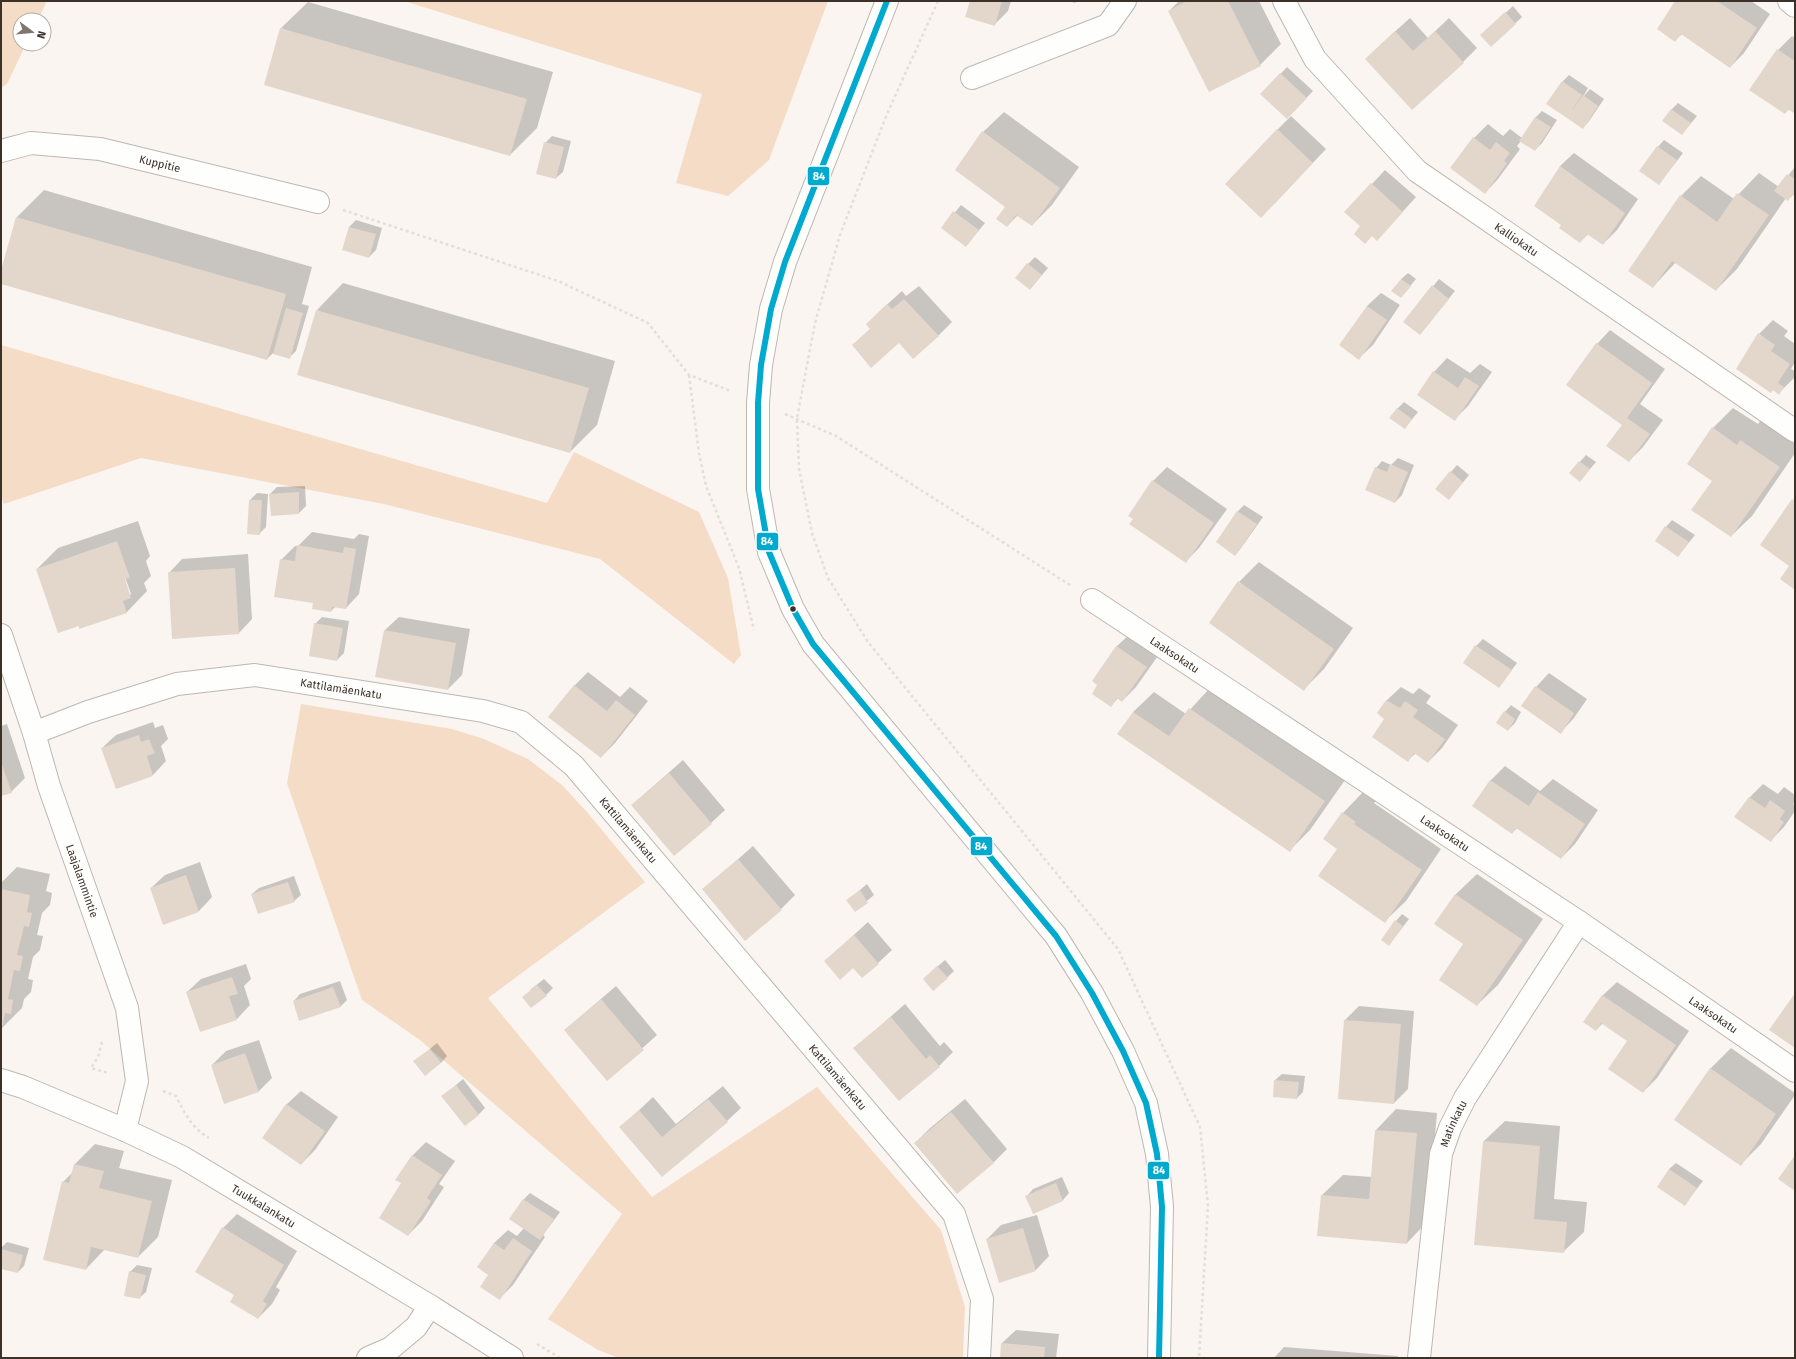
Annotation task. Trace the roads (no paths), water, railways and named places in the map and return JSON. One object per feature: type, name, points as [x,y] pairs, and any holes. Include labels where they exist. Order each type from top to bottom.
[{"type":"street","points":[[887,1],[786,262],[771,309],[761,365],[758,403],[758,489],[769,552],[793,609],[813,644],[1056,936],[1092,993],[1123,1051],[1146,1103],[1157,1154],[1162,1207],[1159,1358]]},
{"type":"street","points":[[972,78],[1108,25],[1125,1]]},
{"type":"street","name":"Kalliokatu","points":[[1284,1],[1315,59],[1417,171],[1795,431]]},
{"type":"street","points":[[1789,1],[1795,6]]},
{"type":"street","name":"Kuppitie","points":[[1,151],[31,143],[100,149],[318,202]]},
{"type":"street","name":"Laaksokatu","points":[[1092,600],[1580,922],[1795,1071]]},
{"type":"street","name":"Laajalammintie","points":[[1,634],[34,733],[49,786],[127,1008],[137,1082],[125,1130]]},
{"type":"street","name":"Kattilamäenkatu","points":[[34,733],[88,712],[177,684],[255,675],[483,711],[521,722],[574,766],[954,1214],[982,1299],[979,1358]]},
{"type":"street","name":"Matinkatu","points":[[1419,1358],[1441,1154],[1450,1128],[1465,1098],[1580,922]]},
{"type":"street","name":"Tuukkalankatu","points":[[1,1080],[125,1130],[182,1157],[430,1306],[512,1358]]},
{"type":"street","points":[[368,1358],[391,1348],[416,1327],[430,1306]]}]
